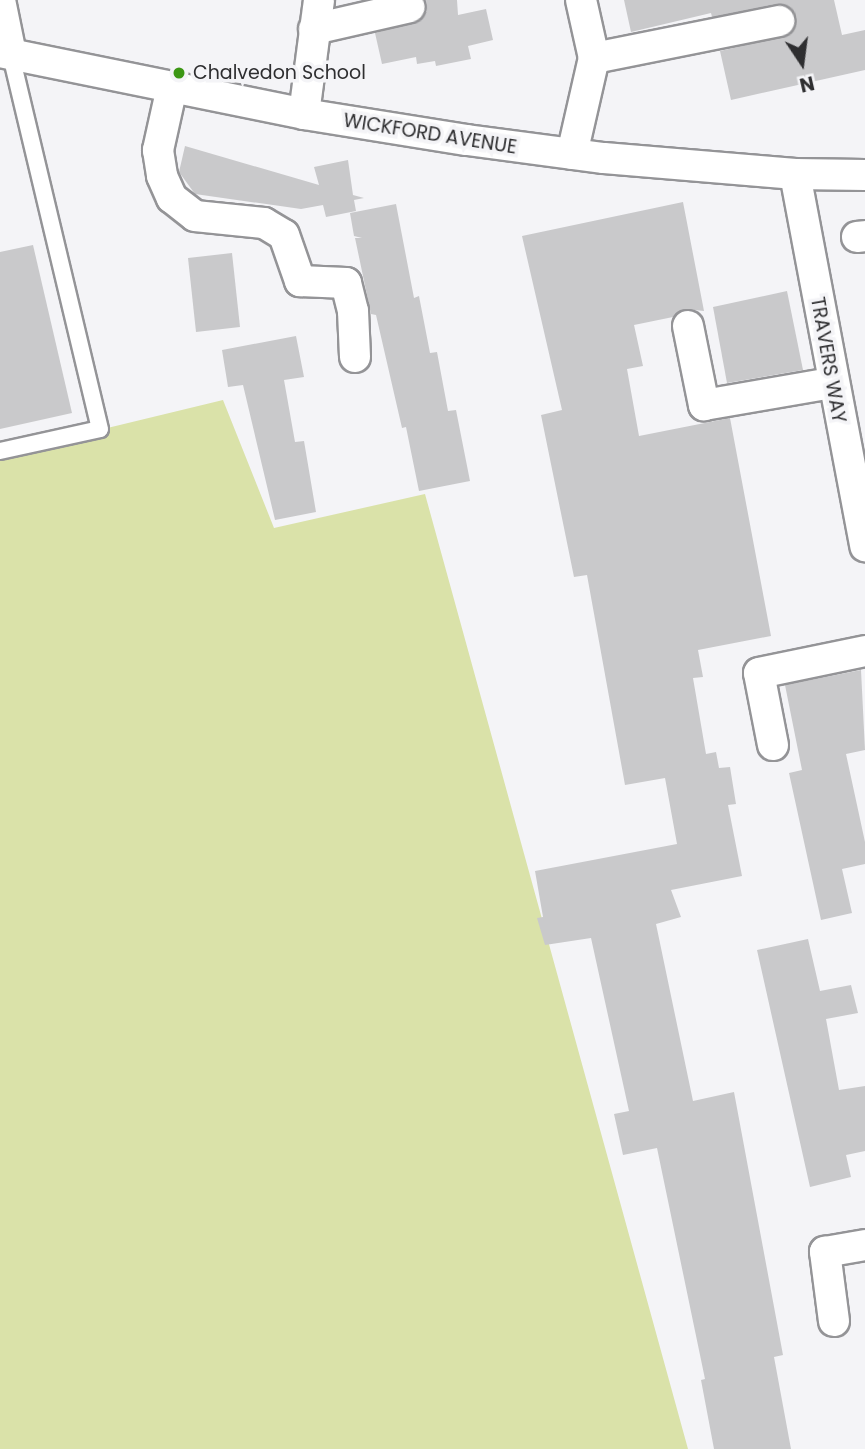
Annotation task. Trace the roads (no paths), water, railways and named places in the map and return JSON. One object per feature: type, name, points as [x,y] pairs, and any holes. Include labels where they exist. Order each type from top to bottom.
[{"type":"street","points":[[0,0],[6,53]]},
{"type":"street","points":[[304,114],[319,0]]},
{"type":"street","points":[[572,155],[594,58],[582,0]]},
{"type":"street","points":[[314,29],[411,7]]},
{"type":"street","points":[[594,58],[779,21]]},
{"type":"street","name":"WICKFORD AVENUE","points":[[6,53],[304,114],[572,155],[795,174],[865,175]]},
{"type":"street","points":[[172,87],[158,150],[162,176],[172,198],[195,216],[264,223],[284,235],[300,281],[346,283],[353,311],[355,357]]},
{"type":"street","name":"TRAVERS WAY","points":[[795,174],[832,383],[864,532]]},
{"type":"street","points":[[688,326],[704,405],[832,383]]},
{"type":"street","points":[[773,746],[759,673],[865,651]]},
{"type":"street","points":[[834,1321],[825,1252],[865,1244]]},
{"type":"lane","points":[[0,451],[100,429],[6,53]]},
{"type":"place","name":"Chalvedon School","points":[[179,73]]}]
